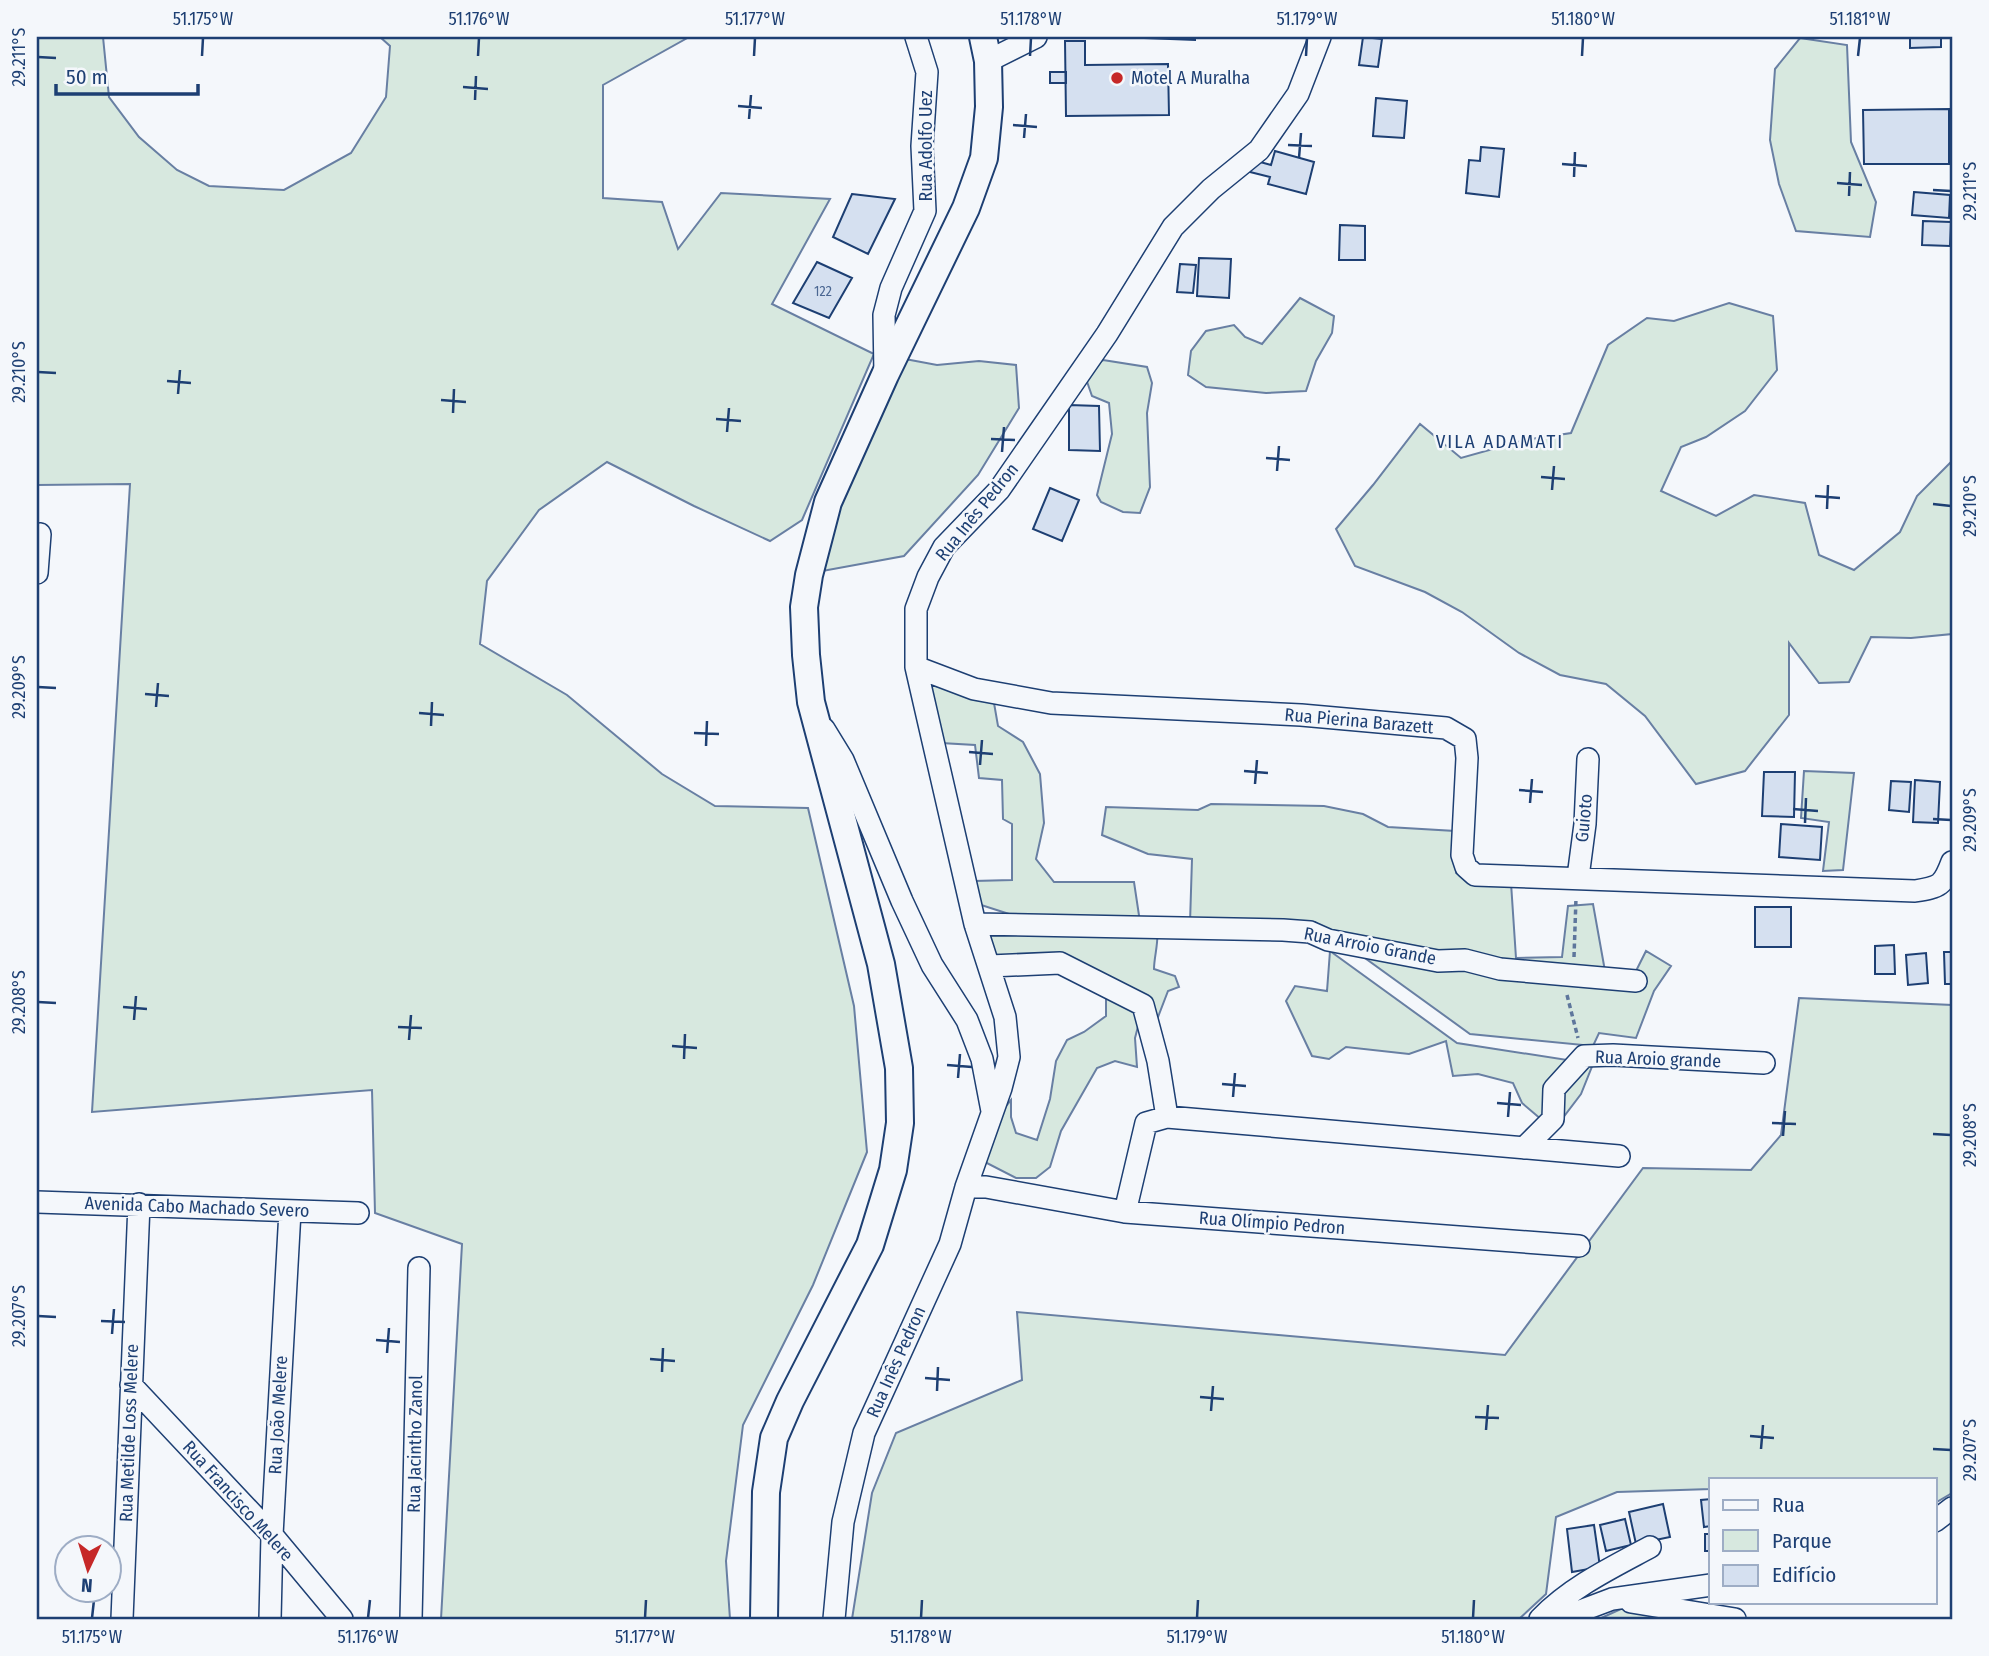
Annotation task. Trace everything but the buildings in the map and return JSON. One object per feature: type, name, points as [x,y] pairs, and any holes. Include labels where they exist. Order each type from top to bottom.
[{"type":"main road","points":[[764,1619],[766,1492],[774,1438],[790,1401],[870,1245],[893,1170],[900,1123],[899,1068],[881,964],[815,715],[806,655],[804,607],[809,575],[828,502],[885,374],[966,208],[984,158],[989,107],[986,49]]},
{"type":"street","name":"Rua Adolfo Uez","points":[[885,374],[884,315],[891,288],[918,233],[925,211],[922,146],[927,72],[916,37]]},
{"type":"street","points":[[986,49],[1037,37]]},
{"type":"street","name":"Rua Inês Pedron","points":[[834,1619],[843,1522],[864,1433],[950,1244],[1009,1058],[1005,1017],[975,923],[916,667],[916,609],[928,577],[944,547],[999,489],[1107,334],[1173,227],[1211,189],[1259,150],[1298,94],[1320,37]]},
{"type":"street","points":[[37,573],[40,534]]},
{"type":"street","name":"Rua Pierina Barazett","points":[[916,667],[974,689],[1051,704],[1301,715],[1446,728],[1465,739],[1462,855],[1466,867],[1475,875],[1915,891],[1936,888],[1946,878],[1952,862]]},
{"type":"street","name":"Rua Inês Pedron","points":[[815,715],[844,760],[902,901],[932,965],[967,1020],[982,1059],[992,1113]]},
{"type":"street","name":"Guioto","points":[[1578,877],[1585,824],[1588,759]]},
{"type":"street","name":"Rua Arroio Grande","points":[[975,923],[1310,932],[1328,940],[1438,961],[1465,960],[1500,969],[1636,981]]},
{"type":"street","points":[[990,966],[1060,963],[1143,1005],[1158,1061],[1167,1117]]},
{"type":"street","name":"Rua Aroio grande","points":[[1524,1148],[1553,1119],[1554,1089],[1584,1056],[1613,1055],[1764,1063]]},
{"type":"street","points":[[1125,1212],[1146,1123],[1167,1117],[1619,1156]]},
{"type":"street","name":"Rua Olímpio Pedron","points":[[966,1187],[986,1187],[1125,1212],[1579,1245]]},
{"type":"street","name":"Avenida Cabo Machado Severo","points":[[37,1202],[358,1213]]},
{"type":"street","name":"Rua Metilde Loss Melere","points":[[122,1619],[139,1204]]},
{"type":"street","name":"Rua João Melere","points":[[270,1619],[272,1535],[290,1211]]},
{"type":"street","name":"Rua Jacintho Zanol","points":[[411,1619],[419,1268]]},
{"type":"street","name":"Rua Francisco Melere","points":[[131,1385],[272,1535],[341,1619]]},
{"type":"street","points":[[1937,1519],[1952,1508]]},
{"type":"street","points":[[1540,1619],[1557,1602],[1590,1580],[1650,1547]]},
{"type":"street","points":[[1559,1619],[1612,1599],[1709,1585]]},
{"type":"street","points":[[1612,1599],[1735,1619]]},
{"type":"green space","points":[[37,37],[103,37],[109,97],[139,137],[177,170],[209,186],[284,190],[351,153],[386,97],[390,46],[380,37],[689,37],[603,85],[603,198],[662,202],[678,249],[721,193],[830,199],[772,304],[874,354],[802,520],[770,541],[607,462],[539,510],[487,581],[480,644],[567,695],[662,774],[715,806],[808,808],[854,1006],[867,1152],[813,1285],[743,1425],[726,1561],[730,1619],[441,1619],[462,1244],[375,1213],[372,1090],[92,1112],[130,484],[37,485]]},
{"type":"green space","points":[[1800,38],[1847,45],[1851,142],[1876,202],[1870,237],[1796,231],[1779,184],[1770,140],[1775,69]]},
{"type":"green space","points":[[1300,298],[1334,316],[1332,333],[1316,361],[1306,391],[1266,393],[1206,387],[1188,375],[1191,351],[1206,331],[1234,325],[1245,337],[1262,344]]},
{"type":"green space","points":[[1729,303],[1773,316],[1777,370],[1745,411],[1706,437],[1681,447],[1661,491],[1716,516],[1754,495],[1805,503],[1819,555],[1854,570],[1900,532],[1917,496],[1952,461],[1952,634],[1911,638],[1871,637],[1849,682],[1819,683],[1789,643],[1789,715],[1745,771],[1696,784],[1645,716],[1606,684],[1560,675],[1519,653],[1462,612],[1425,592],[1355,566],[1336,529],[1420,424],[1461,458],[1525,440],[1571,433],[1608,345],[1647,318],[1674,321]]},
{"type":"green space","points":[[905,359],[937,365],[979,361],[1016,365],[1019,408],[978,475],[904,556],[817,572],[834,513]]},
{"type":"green space","points":[[1103,360],[1147,367],[1152,383],[1147,413],[1150,487],[1140,513],[1123,512],[1101,502],[1097,495],[1112,434],[1109,403],[1092,396],[1084,373]]},
{"type":"green space","points":[[929,685],[949,688],[994,703],[998,726],[1023,742],[1040,774],[1044,823],[1036,859],[1054,882],[1134,882],[1140,922],[1034,922],[978,904],[974,881],[1012,880],[1012,824],[1003,819],[1002,780],[979,778],[975,745],[941,743]]},
{"type":"green space","points":[[1804,771],[1854,773],[1843,870],[1823,871],[1829,822],[1801,818]]},
{"type":"green space","points":[[1211,804],[1324,806],[1363,814],[1388,827],[1455,831],[1456,873],[1470,881],[1511,883],[1516,958],[1562,957],[1568,906],[1593,904],[1605,971],[1635,973],[1646,951],[1671,966],[1654,991],[1636,1038],[1599,1033],[1593,1046],[1470,1034],[1315,922],[1190,923],[1192,859],[1148,854],[1102,835],[1106,807],[1198,810]]},
{"type":"green space","points":[[1157,931],[1154,969],[1175,976],[1179,987],[1168,991],[1158,1017],[1142,1011],[1135,1038],[1137,1067],[1115,1061],[1097,1068],[1061,1131],[1050,1167],[1036,1178],[1016,1178],[979,1159],[1000,1113],[1011,1100],[1011,1117],[1016,1133],[1037,1140],[1050,1099],[1056,1061],[1067,1040],[1106,1016],[1106,982],[991,959],[982,932]]},
{"type":"green space","points":[[1330,951],[1457,1043],[1593,1064],[1581,1094],[1562,1119],[1542,1120],[1522,1103],[1513,1083],[1478,1074],[1453,1076],[1446,1041],[1409,1054],[1346,1047],[1329,1059],[1312,1056],[1286,1001],[1295,986],[1327,991]]},
{"type":"green space","points":[[1799,998],[1952,1005],[1952,1493],[1937,1502],[1937,1478],[1709,1478],[1709,1489],[1617,1492],[1556,1517],[1546,1594],[1519,1619],[852,1619],[872,1493],[896,1433],[1022,1380],[1017,1312],[1505,1355],[1643,1168],[1751,1170],[1781,1135]]},
{"type":"green space","points":[[1623,1608],[1688,1619],[1599,1619]]},
{"type":"place","name":"Motel A Muralha","points":[[1117,78]]},
{"type":"district","name":"VILA ADAMATI","points":[[1500,441]]}]
